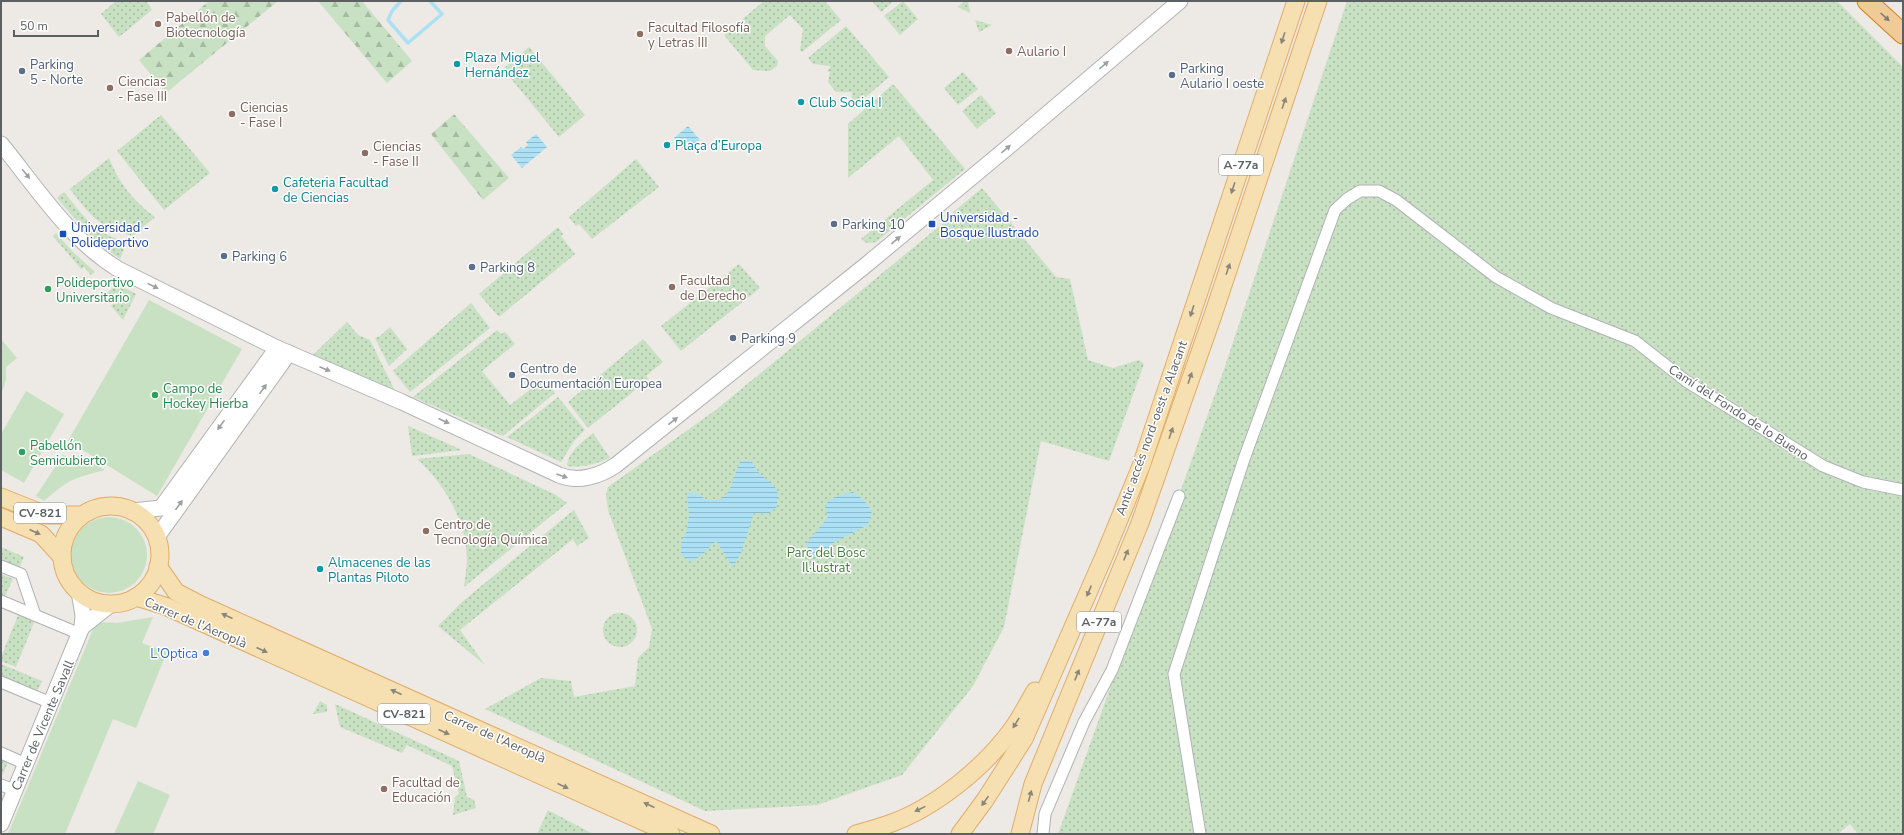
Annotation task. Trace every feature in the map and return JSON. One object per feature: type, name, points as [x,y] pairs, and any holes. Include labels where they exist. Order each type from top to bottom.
[{"type":"highway","points":[[1867,1],[1903,34]]},
{"type":"main road","name":"Antic accés nord-oest a Alacant","points":[[960,834],[985,800],[1024,739],[1141,466],[1296,1]]},
{"type":"main road","name":"Antic accés nord-oest a Alacant","points":[[1020,834],[1033,784],[1140,523],[1202,345],[1318,1]]},
{"type":"main road","name":"CV-821","points":[[1,497],[46,515],[82,515]]},
{"type":"main road","name":"CV-821","points":[[107,505],[120,506],[133,511],[147,522],[157,537],[159,547],[158,566],[154,578],[146,589],[136,597],[124,602],[112,604],[89,599],[79,592],[70,582],[64,570],[62,557],[63,541],[70,526],[82,515],[94,508],[107,505]]},
{"type":"main road","name":"CV-821","points":[[1,517],[41,534],[62,557]]},
{"type":"main road","name":"Carrer de l'Aeroplà","points":[[158,566],[176,592],[199,604],[711,834]]},
{"type":"main road","name":"Carrer de l'Aeroplà","points":[[136,597],[165,606],[671,834]]},
{"type":"main road","points":[[856,834],[890,824],[927,806],[962,781],[988,757],[1013,728],[1072,629]]},
{"type":"main road","points":[[684,821],[721,834]]},
{"type":"street","points":[[1,144],[78,239],[101,258],[129,275],[283,351],[402,402],[564,477],[572,479],[589,478],[608,471],[866,265],[1180,1]]},
{"type":"street","name":"Camí del Fondo de lo Bueno","points":[[1200,834],[1174,674],[1244,459],[1336,210],[1347,199],[1360,191],[1379,191],[1396,200],[1496,277],[1551,308],[1635,341],[1686,381],[1824,466],[1863,482],[1903,490]]},
{"type":"street","points":[[133,511],[161,508],[283,351]]},
{"type":"street","points":[[157,537],[283,351]]},
{"type":"street","points":[[1043,834],[1045,814],[1084,722],[1112,670],[1179,496]]},
{"type":"street","points":[[1,566],[20,574],[35,615]]},
{"type":"street","points":[[79,592],[83,615],[81,630]]},
{"type":"street","points":[[1,601],[35,615],[81,630]]},
{"type":"street","points":[[81,630],[112,604]]},
{"type":"street","name":"Carrer de Vicente Savall","points":[[1,824],[8,787],[26,764],[81,630]]},
{"type":"street","points":[[1,682],[51,703]]},
{"type":"street","points":[[1,753],[26,764]]},
{"type":"green space","points":[[116,1],[147,1],[152,10],[119,37],[101,14]]},
{"type":"green space","points":[[209,1],[278,1],[166,93],[139,60]]},
{"type":"green space","points":[[318,1],[362,1],[412,61],[387,83]]},
{"type":"green space","points":[[764,1],[825,1],[841,20],[802,52],[800,50],[803,29],[790,15],[765,36],[765,46],[778,61],[777,66],[770,71],[753,70],[724,35]]},
{"type":"green space","points":[[872,1],[894,1],[881,12]]},
{"type":"green space","points":[[903,1],[918,19],[900,35],[884,16]]},
{"type":"green space","points":[[964,1],[968,1],[970,13],[958,7]]},
{"type":"green space","points":[[1347,1],[1837,1],[1903,67],[1903,834],[1858,834],[1850,824],[1838,834],[1058,834],[1223,372]]},
{"type":"green space","points":[[975,20],[992,25],[979,32]]},
{"type":"green space","points":[[846,26],[889,77],[853,108],[851,106],[852,92],[836,92],[828,82],[830,72],[827,71],[831,66],[813,64],[808,58]]},
{"type":"green space","points":[[529,47],[585,115],[559,137],[503,69]]},
{"type":"green space","points":[[963,72],[978,89],[958,105],[944,88]]},
{"type":"green space","points":[[893,84],[965,169],[876,242],[867,243],[861,239],[933,180],[899,136],[848,178],[848,124]]},
{"type":"green space","points":[[981,95],[996,113],[977,129],[962,111]]},
{"type":"green space","points":[[454,114],[509,178],[483,200],[431,134]]},
{"type":"green space","points":[[161,115],[210,173],[164,210],[117,151]]},
{"type":"green space","points":[[109,158],[117,175],[128,191],[140,205],[155,217],[133,236],[112,229],[97,220],[70,189]]},
{"type":"green space","points":[[636,159],[659,187],[592,239],[579,224],[576,226],[569,217]]},
{"type":"green space","name":"Parc del Bosc Il·lustrat","points":[[982,188],[1056,277],[1070,279],[1088,360],[1113,368],[1139,360],[1144,364],[1109,461],[1041,441],[1004,627],[973,686],[902,775],[817,805],[705,811],[485,709],[541,678],[571,681],[574,697],[635,686],[638,658],[649,647],[652,629],[608,510],[606,495],[608,487],[717,409],[953,215],[952,213]]},
{"type":"green space","points":[[64,192],[84,217],[98,229],[116,239],[127,242],[120,259],[94,238],[57,198]]},
{"type":"green space","points":[[558,227],[563,234],[561,236],[575,254],[499,317],[479,294]]},
{"type":"green space","points":[[56,233],[72,251],[95,272],[91,275],[84,267],[81,269],[53,236]]},
{"type":"green space","points":[[739,264],[760,288],[681,351],[661,326]]},
{"type":"green space","points":[[117,284],[136,294],[123,320],[111,306],[113,304],[106,294]]},
{"type":"green space","name":"Campo de Hockey Hierba","points":[[149,300],[242,349],[157,496],[68,441]]},
{"type":"green space","points":[[471,303],[490,328],[410,392],[393,371]]},
{"type":"green space","points":[[347,322],[358,335],[370,340],[396,393],[313,355]]},
{"type":"green space","points":[[390,327],[407,349],[389,366],[375,338],[380,336]]},
{"type":"green space","points":[[497,330],[501,334],[505,332],[515,344],[482,371],[510,405],[544,379],[555,393],[503,436],[413,397]]},
{"type":"green space","points":[[1,339],[17,358],[6,367],[6,380],[1,395]]},
{"type":"green space","points":[[643,339],[663,362],[646,376],[649,379],[588,428],[568,402]]},
{"type":"green space","name":"Pabellón Semicubierto","points":[[26,391],[64,414],[24,483],[1,470],[1,434]]},
{"type":"green space","points":[[558,397],[585,430],[574,441],[561,462],[507,437]]},
{"type":"green space","points":[[408,426],[462,450],[412,456]]},
{"type":"green space","points":[[593,433],[610,458],[589,465],[567,466],[573,452]]},
{"type":"green space","points":[[469,454],[556,495],[567,503],[464,587],[467,559],[466,545],[458,517],[445,492],[417,459]]},
{"type":"green space","points":[[63,455],[75,461],[79,455],[105,470],[72,480],[44,501],[36,496]]},
{"type":"green space","points":[[574,510],[589,538],[577,546],[573,539],[460,630],[485,665],[438,626],[463,601]]},
{"type":"green space","points":[[109,517],[124,520],[136,528],[144,540],[147,555],[144,570],[136,582],[124,590],[109,593],[94,590],[82,582],[74,570],[71,555],[74,540],[82,528],[94,520]]},
{"type":"green space","points":[[1,547],[24,557],[19,568],[1,561]]},
{"type":"green space","points":[[1,574],[13,579],[4,598],[1,597]]},
{"type":"green space","points":[[19,613],[35,620],[16,667],[1,661],[1,657]]},
{"type":"green space","points":[[620,613],[632,618],[637,630],[632,642],[620,647],[608,642],[603,630],[608,618]]},
{"type":"green space","points":[[153,617],[142,643],[167,652],[136,728],[113,719],[65,834],[8,834],[96,622],[117,623]]},
{"type":"green space","points":[[1,664],[42,681],[36,694],[1,679]]},
{"type":"green space","points":[[320,701],[327,705],[327,712],[313,714]]},
{"type":"green space","points":[[335,704],[459,761],[467,797],[474,800],[476,808],[453,815],[455,797],[459,794],[452,766],[407,745],[402,753],[340,727]]},
{"type":"green space","points":[[1,757],[9,760],[1,778]]},
{"type":"green space","points":[[138,781],[170,795],[153,834],[114,834]]},
{"type":"green space","points":[[548,810],[593,834],[537,834]]},
{"type":"water","points":[[688,126],[700,140],[686,152],[674,138]]},
{"type":"water","points":[[536,134],[547,147],[522,168],[511,155],[521,147],[523,149],[528,145],[526,142]]},
{"type":"water","points":[[740,461],[752,461],[758,472],[774,486],[778,494],[777,507],[768,514],[754,513],[741,553],[733,567],[716,541],[702,555],[691,562],[681,555],[681,543],[687,530],[689,515],[687,493],[696,493],[707,500],[720,500],[729,491]]},
{"type":"water","points":[[853,492],[864,500],[872,511],[868,525],[833,543],[824,556],[818,559],[812,556],[806,544],[828,517],[825,508],[828,501],[840,495]]},
{"type":"waterway","points":[[401,1],[392,11],[388,20],[408,43],[442,14],[430,1]]},
{"type":"place","name":"Pabellón de Biotecnología","points":[[158,24]]},
{"type":"place","name":"Facultad Filosofía y Letras III","points":[[640,34]]},
{"type":"place","name":"Aulario I","points":[[1009,51]]},
{"type":"place","name":"Plaza Miguel Hernández","points":[[457,64]]},
{"type":"place","name":"Parking 5 - Norte","points":[[22,71]]},
{"type":"place","name":"Parking Aulario I oeste","points":[[1172,75]]},
{"type":"place","name":"Ciencias - Fase III","points":[[110,88]]},
{"type":"place","name":"Club Social I","points":[[801,102]]},
{"type":"place","name":"Ciencias - Fase I","points":[[232,114]]},
{"type":"place","name":"Plaça d’Europa","points":[[667,145]]},
{"type":"place","name":"Ciencias - Fase II","points":[[365,153]]},
{"type":"place","name":"Cafeteria Facultad de Ciencias","points":[[275,189]]},
{"type":"place","name":"Parking 10","points":[[834,224]]},
{"type":"place","name":"Universidad - Bosque Ilustrado","points":[[932,224]]},
{"type":"place","name":"Universidad - Polideportivo","points":[[63,234]]},
{"type":"place","name":"Parking 6","points":[[224,256]]},
{"type":"place","name":"Parking 8","points":[[472,267]]},
{"type":"place","name":"Facultad de Derecho","points":[[672,287]]},
{"type":"place","name":"Polideportivo Universitario","points":[[48,289]]},
{"type":"place","name":"Parking 9","points":[[733,338]]},
{"type":"place","name":"Centro de Documentación Europea","points":[[512,375]]},
{"type":"place","name":"Campo de Hockey Hierba","points":[[155,395]]},
{"type":"place","name":"Pabellón Semicubierto","points":[[22,452]]},
{"type":"place","name":"Centro de Tecnología Química","points":[[426,531]]},
{"type":"place","name":"Almacenes de las Plantas Piloto","points":[[320,569]]},
{"type":"place","name":"L'Optica","points":[[206,653]]},
{"type":"place","name":"Facultad de Educación","points":[[384,789]]}]
